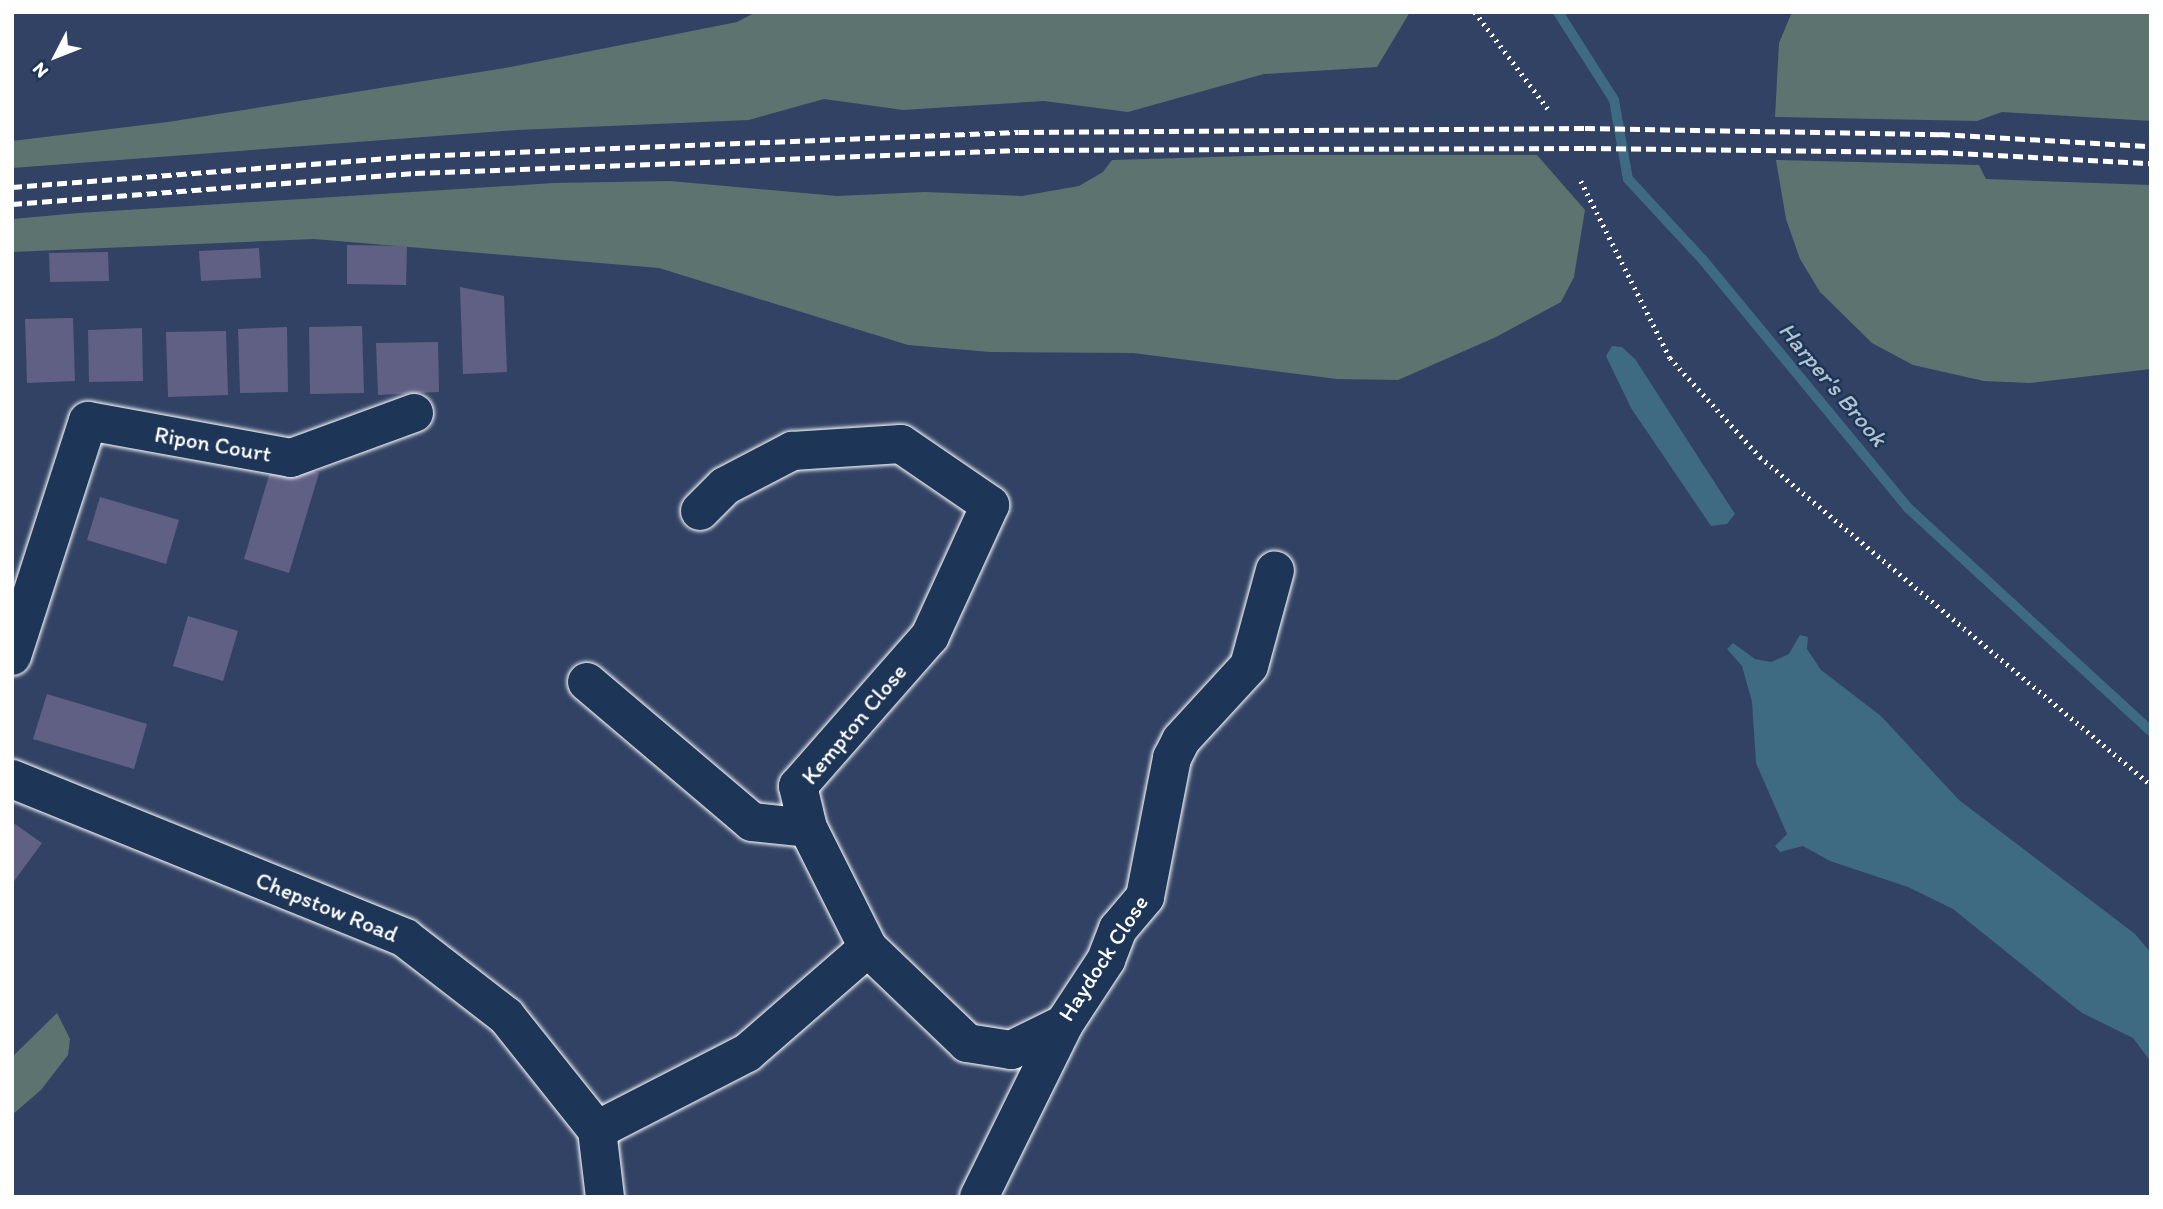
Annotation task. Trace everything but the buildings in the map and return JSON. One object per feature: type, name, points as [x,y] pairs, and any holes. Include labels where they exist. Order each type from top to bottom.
[{"type":"street","name":"Ripon Court","points":[[12,656],[89,421],[291,458],[414,413]]},
{"type":"street","name":"Kempton Close","points":[[700,511],[725,486],[792,451],[901,444],[990,505],[930,636],[798,786],[808,828],[868,948]]},
{"type":"street","name":"Haydock Close","points":[[868,948],[967,1043],[1011,1050],[1064,1024],[1106,960],[1118,929],[1145,897],[1172,758],[1181,740],[1249,666],[1275,570]]},
{"type":"street","points":[[587,682],[752,822],[808,828]]},
{"type":"street","name":"Chepstow Road","points":[[12,779],[405,938],[506,1016],[597,1130]]},
{"type":"street","points":[[605,1197],[597,1130],[747,1053],[868,948]]},
{"type":"street","points":[[979,1197],[1064,1024]]},
{"type":"path","points":[[1475,12],[1548,109]]},
{"type":"path","points":[[1581,181],[1671,358],[1760,457],[2151,785]]},
{"type":"green space","points":[[756,12],[1410,12],[1377,67],[1264,74],[1128,112],[1044,101],[903,110],[824,99],[749,120],[517,130],[12,168],[12,141],[168,122],[505,68],[737,22]]},
{"type":"green space","points":[[1792,12],[2151,12],[2151,121],[2002,112],[1977,121],[1775,117],[1779,43]]},
{"type":"green space","points":[[1277,155],[1537,155],[1585,210],[1574,277],[1561,302],[1496,337],[1398,380],[1337,379],[1133,353],[990,352],[908,345],[659,268],[314,239],[12,252],[12,219],[79,213],[554,183],[670,181],[837,196],[925,192],[1022,196],[1079,186],[1103,172],[1112,160]]},
{"type":"green space","points":[[1776,160],[1979,165],[1986,179],[2151,185],[2151,369],[2030,383],[1984,381],[1913,365],[1872,343],[1820,292],[1800,259],[1786,219]]},
{"type":"green space","points":[[57,1013],[70,1039],[68,1055],[41,1090],[12,1115],[12,1057]]},
{"type":"water","points":[[1612,346],[1622,347],[1635,359],[1735,514],[1727,524],[1711,526],[1631,408],[1606,356]]},
{"type":"water","points":[[1800,635],[1808,637],[1807,649],[1821,670],[1881,716],[1959,800],[2135,934],[2151,953],[2151,1062],[2133,1038],[2082,1013],[1953,909],[1908,887],[1830,861],[1803,846],[1780,852],[1775,846],[1787,834],[1756,763],[1752,702],[1742,666],[1727,649],[1733,643],[1755,659],[1771,662],[1789,654]]},
{"type":"waterway","name":"Harper's Brook","points":[[1558,12],[1614,100],[1628,179],[1703,260],[1907,507],[2151,731]]},
{"type":"railway","points":[[12,187],[415,156],[1019,132],[1585,128],[1940,134],[2151,146]]},
{"type":"railway","points":[[12,204],[415,173],[1019,150],[1586,148],[1938,152],[2151,163]]}]
